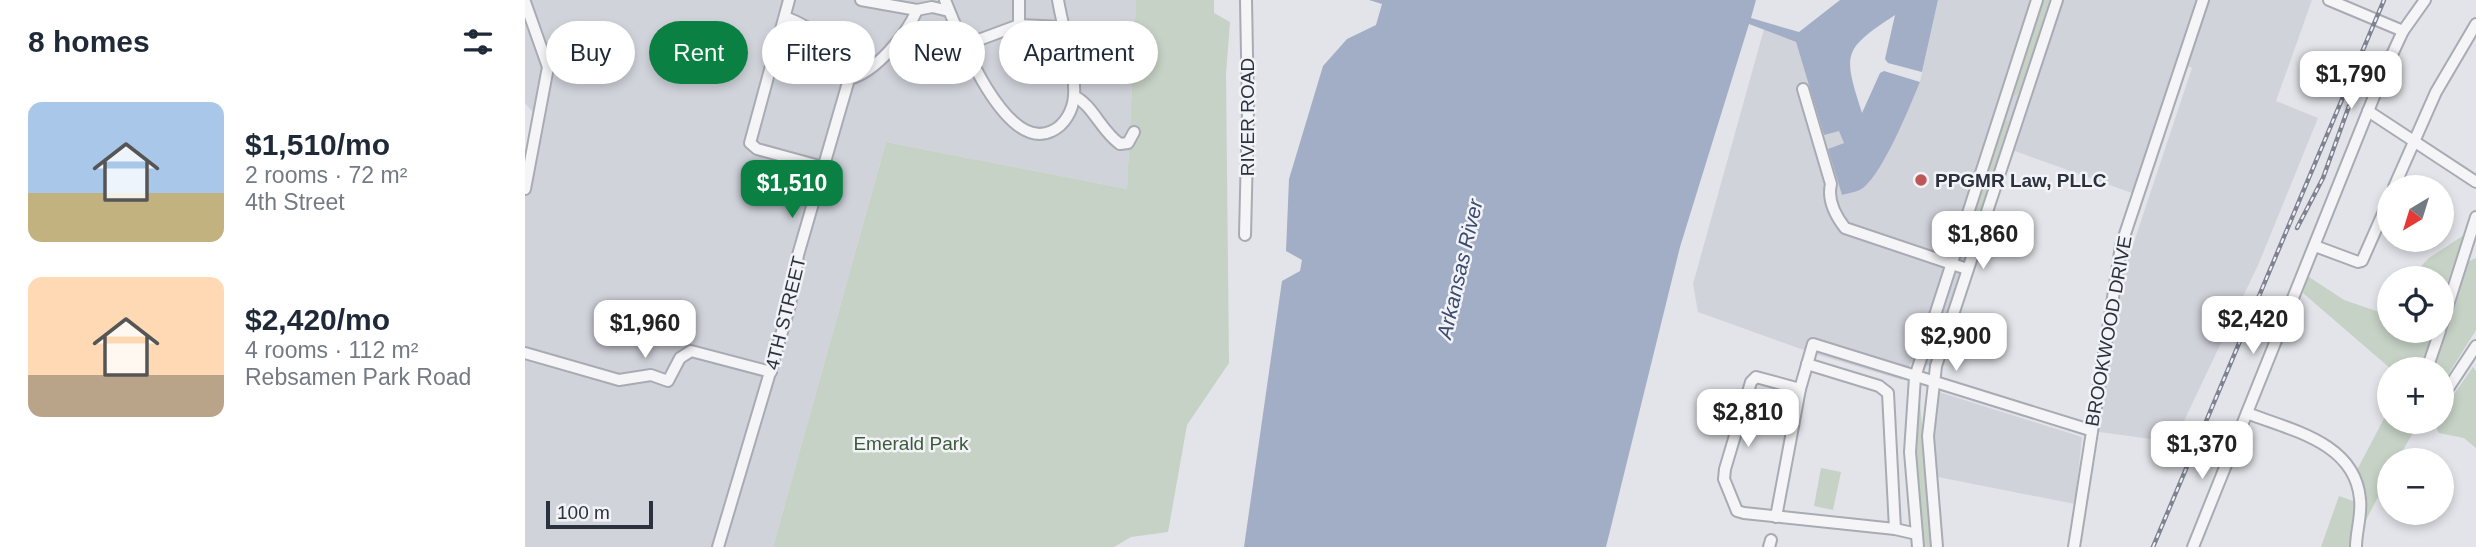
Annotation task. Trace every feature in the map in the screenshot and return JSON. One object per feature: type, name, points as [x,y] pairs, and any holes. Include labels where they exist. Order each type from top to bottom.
[{"type":"street","points":[[789,0],[750,139],[757,149],[823,167]]},
{"type":"street","points":[[861,0],[925,6],[947,5],[954,21]]},
{"type":"street","points":[[1019,0],[1019,21]]},
{"type":"street","points":[[1058,0],[1062,21]]},
{"type":"street","name":"RIVER ROAD","points":[[1245,235],[1248,110],[1246,0]]},
{"type":"street","points":[[1919,547],[1909,424],[1915,377],[2037,0]]},
{"type":"street","points":[[1937,547],[1928,436],[1933,383],[1967,269],[2057,0]]},
{"type":"street","name":"BROOKWOOD DRIVE","points":[[2074,547],[2090,430],[2121,246],[2203,0]]},
{"type":"street","points":[[2329,0],[2403,31]]},
{"type":"street","points":[[2193,547],[2368,111],[2403,31],[2425,0]]},
{"type":"street","points":[[525,2],[548,67],[525,189]]},
{"type":"street","points":[[875,63],[889,52],[925,6]]},
{"type":"street","points":[[785,17],[792,21]]},
{"type":"street","points":[[2399,175],[2450,64],[2476,24]]},
{"type":"street","points":[[985,80],[1004,113],[1029,133],[1046,134],[1060,127],[1067,118],[1074,96],[1072,84]]},
{"type":"street","name":"4TH STREET","points":[[718,547],[771,372],[823,167],[848,84]]},
{"type":"street","points":[[1803,89],[1831,184],[1830,196],[1836,216],[1845,228],[1967,269]]},
{"type":"street","points":[[1074,96],[1082,100],[1102,129],[1120,144],[1128,143],[1134,132]]},
{"type":"street","points":[[2368,111],[2476,182]]},
{"type":"street","points":[[2454,287],[2476,217]]},
{"type":"street","points":[[2315,246],[2358,262],[2362,261],[2377,227]]},
{"type":"street","points":[[1776,517],[1800,389],[1813,344],[2090,430]]},
{"type":"street","points":[[2454,379],[2476,346]]},
{"type":"street","points":[[525,353],[619,380],[651,375],[668,381],[685,354],[698,352],[771,372]]},
{"type":"street","points":[[1807,364],[1879,386],[1888,393],[1895,529]]},
{"type":"street","points":[[1800,389],[1756,377],[1751,382],[1725,469],[1724,479],[1737,511],[1895,529],[1917,534]]},
{"type":"street","points":[[2247,413],[2326,445],[2346,463],[2358,485],[2360,499],[2356,547]]},
{"type":"shaded area","points":[[525,0],[1136,0],[1135,21],[999,21],[999,84],[1132,84],[1127,189],[886,142],[773,547],[525,547],[525,153],[534,114],[525,103]]},
{"type":"shaded area","points":[[1938,0],[2312,0],[2276,101],[2318,118],[2259,263],[2174,442],[2099,432],[2123,275],[2192,68],[2177,62],[2132,193],[2012,150],[1940,367],[1911,363],[1902,380],[1815,354],[1698,312],[1693,284],[1764,29],[1796,42],[1824,134],[1840,130],[1844,143],[1828,149],[1843,195],[1879,166],[1900,127],[1920,82]]},
{"type":"shaded area","points":[[1939,392],[2082,437],[2075,504],[1938,477],[1932,429]]},
{"type":"green space","name":"Emerald Park","points":[[1136,0],[1214,0],[1214,13],[1230,22],[1226,74],[1229,363],[1187,425],[1168,532],[1131,537],[1114,547],[773,547],[886,142],[1127,189],[1132,84],[1158,84],[1158,21],[1135,21]]},
{"type":"green space","points":[[2040,0],[2049,0],[2022,90],[2014,96]]},
{"type":"green space","points":[[2004,120],[2009,121],[1968,254],[1961,258],[1960,254]]},
{"type":"green space","points":[[2464,235],[2453,266],[2421,266],[2438,252],[2454,252],[2454,242]]},
{"type":"green space","points":[[2476,258],[2476,330],[2454,365],[2454,357],[2438,357],[2442,343],[2454,343],[2454,304],[2467,262]]},
{"type":"green space","points":[[2306,275],[2344,300],[2377,311],[2377,343],[2430,343],[2426,357],[2377,357],[2303,293]]},
{"type":"green space","points":[[2473,367],[2476,371],[2476,448],[2464,438],[2444,434],[2454,434],[2454,394]]},
{"type":"green space","points":[[1919,392],[1933,547],[1921,547],[1913,457]]},
{"type":"green space","points":[[2377,432],[2377,434],[2412,434],[2404,448],[2377,448],[2377,499],[2366,520],[2363,482],[2357,470]]},
{"type":"green space","points":[[1821,468],[1841,472],[1833,510],[1814,506]]},
{"type":"green space","points":[[2339,496],[2356,502],[2351,547],[2321,547]]},
{"type":"water","name":"Arkansas River","points":[[1369,0],[1756,0],[1751,18],[1799,32],[1840,0],[1938,0],[1922,72],[1888,63],[1885,59],[1895,15],[1865,37],[1851,55],[1852,77],[1862,113],[1880,73],[1884,71],[1920,82],[1895,138],[1871,180],[1863,188],[1842,195],[1828,149],[1844,143],[1839,131],[1824,135],[1796,42],[1749,24],[1680,247],[1606,547],[1244,547],[1282,281],[1300,271],[1302,260],[1286,251],[1289,179],[1323,66],[1347,39],[1376,25],[1382,4]]},
{"type":"railway","points":[[2153,547],[2384,0]]},
{"type":"railway","points":[[2297,228],[2323,178],[2349,106]]},
{"type":"place","name":"PPGMR Law, PLLC","points":[[1921,180]]}]
